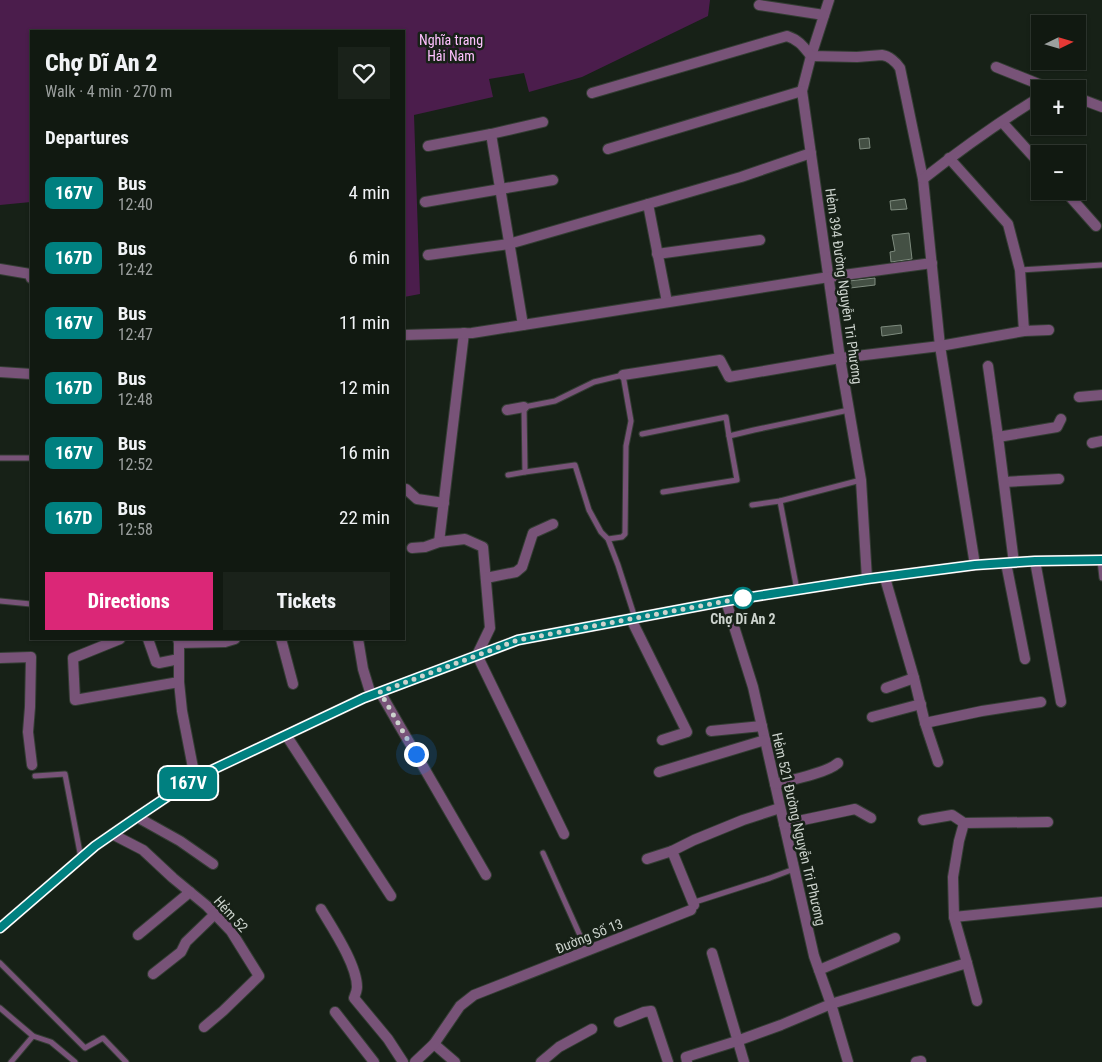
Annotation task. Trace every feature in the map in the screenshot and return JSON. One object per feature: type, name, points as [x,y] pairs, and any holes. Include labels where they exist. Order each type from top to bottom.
[{"type":"main road","points":[[0,928],[95,846],[195,778],[375,694],[518,640],[726,601],[867,579],[975,565],[1035,561],[1101,560]]},
{"type":"street","name":"Hẻm 394 Đường Nguyễn Tri Phương","points":[[829,0],[802,91],[840,358],[861,480],[867,579]]},
{"type":"street","points":[[759,5],[824,15]]},
{"type":"street","points":[[592,93],[787,36],[795,39],[811,56],[857,57],[885,55],[896,62],[900,68],[923,179],[940,346],[975,565]]},
{"type":"street","points":[[996,68],[1031,81]]},
{"type":"street","points":[[608,149],[802,91]]},
{"type":"street","points":[[1086,102],[1102,107]]},
{"type":"street","points":[[923,179],[949,158],[1031,103]]},
{"type":"street","points":[[1089,103],[1102,116]]},
{"type":"street","points":[[428,146],[543,122]]},
{"type":"street","points":[[1002,122],[1031,154]]},
{"type":"street","points":[[491,134],[522,325]]},
{"type":"street","points":[[428,255],[509,244],[742,177],[811,154]]},
{"type":"street","points":[[949,158],[1008,224],[1020,270],[1024,331]]},
{"type":"street","points":[[425,202],[553,180]]},
{"type":"street","points":[[1073,200],[1096,226]]},
{"type":"street","points":[[648,204],[667,302]]},
{"type":"street","points":[[657,254],[760,240]]},
{"type":"street","points":[[405,335],[464,334],[829,277],[932,263]]},
{"type":"street","points":[[0,269],[30,274]]},
{"type":"street","points":[[623,375],[720,360],[729,377],[840,358],[940,346],[1024,331],[1049,330]]},
{"type":"street","points":[[440,542],[464,334]]},
{"type":"street","points":[[988,366],[1004,482],[1010,563],[1025,659]]},
{"type":"street","points":[[0,372],[30,374]]},
{"type":"street","points":[[1079,397],[1102,395]]},
{"type":"street","points":[[507,410],[524,407]]},
{"type":"street","points":[[998,437],[1057,428],[1061,419]]},
{"type":"street","points":[[1004,482],[1059,480]]},
{"type":"street","points":[[405,489],[417,499],[444,503]]},
{"type":"street","points":[[486,578],[516,572],[522,567],[533,534],[553,524]]},
{"type":"street","points":[[412,548],[465,539],[483,548],[490,628],[477,655],[564,834]]},
{"type":"street","points":[[1035,561],[1061,702]]},
{"type":"street","points":[[885,578],[925,723],[938,762]]},
{"type":"street","name":"Hẻm 521 Đường Nguyễn Tri Phương","points":[[726,601],[753,687],[814,956],[831,1004],[848,1062]]},
{"type":"street","points":[[633,618],[687,732],[662,740]]},
{"type":"street","points":[[118,640],[73,658],[75,700],[179,682]]},
{"type":"street","points":[[148,640],[156,662],[179,659]]},
{"type":"street","points":[[195,778],[182,711],[178,641],[225,642],[232,640]]},
{"type":"street","points":[[282,640],[293,684]]},
{"type":"street","points":[[358,640],[363,669],[375,694],[486,875]]},
{"type":"street","points":[[0,658],[31,657],[28,732],[32,765]]},
{"type":"street","points":[[886,688],[914,678]]},
{"type":"street","points":[[925,723],[982,711],[1040,702]]},
{"type":"street","points":[[872,717],[920,704]]},
{"type":"street","points":[[711,731],[762,726]]},
{"type":"street","points":[[286,734],[391,896]]},
{"type":"street","points":[[659,772],[765,740]]},
{"type":"street","points":[[775,784],[825,770],[838,763]]},
{"type":"street","points":[[647,859],[672,851],[743,820],[780,808]]},
{"type":"street","points":[[784,824],[855,809],[871,818]]},
{"type":"street","points":[[923,820],[952,816],[964,823],[1048,822]]},
{"type":"street","points":[[137,817],[180,841],[213,864]]},
{"type":"street","points":[[964,823],[953,877],[954,917],[977,1001]]},
{"type":"street","name":"Hẻm 52","points":[[112,834],[144,850],[215,914],[231,931],[259,976],[204,1027]]},
{"type":"street","points":[[672,851],[692,907]]},
{"type":"street","points":[[138,935],[190,892]]},
{"type":"street","points":[[954,917],[1102,902]]},
{"type":"street","name":"Đường Số 13","points":[[415,1062],[434,1044],[460,1006],[474,995],[588,951],[692,907]]},
{"type":"street","points":[[321,910],[345,950],[355,974],[358,988],[354,998],[388,1038],[403,1062]]},
{"type":"street","points":[[153,974],[181,952],[186,942],[215,914]]},
{"type":"street","points":[[819,970],[895,938]]},
{"type":"street","points":[[712,952],[744,1062]]},
{"type":"street","points":[[619,1022],[644,1012],[651,1012],[669,1062],[686,1059],[737,1041],[831,1004],[967,963]]},
{"type":"street","points":[[335,1012],[370,1060]]},
{"type":"street","points":[[541,1062],[559,1047],[592,1029]]},
{"type":"street","points":[[434,1044],[455,1062]]},
{"type":"lane","points":[[1020,270],[1102,265]]},
{"type":"lane","points":[[525,472],[524,407],[555,401],[594,382],[623,375],[631,421],[626,446],[625,534],[622,537],[608,539]]},
{"type":"lane","points":[[729,436],[849,410]]},
{"type":"lane","points":[[642,434],[726,417],[737,480],[663,492]]},
{"type":"lane","points":[[0,458],[30,458]]},
{"type":"lane","points":[[508,475],[575,465],[589,510],[601,532],[608,539],[618,564],[633,618]]},
{"type":"lane","points":[[752,505],[861,480]]},
{"type":"lane","points":[[780,500],[797,590]]},
{"type":"lane","points":[[1101,560],[1102,578]]},
{"type":"lane","points":[[0,601],[30,604]]},
{"type":"lane","points":[[35,776],[65,774],[81,858]]},
{"type":"lane","points":[[543,853],[588,951]]},
{"type":"lane","name":"Đường Số 13","points":[[692,907],[695,902],[794,869]]},
{"type":"lane","points":[[0,963],[85,1048],[103,1038],[126,1062]]},
{"type":"lane","points":[[0,1008],[33,1036],[51,1042],[75,1062]]},
{"type":"lane","points":[[11,1062],[33,1036]]},
{"type":"green space","name":"Nghĩa trang Hải Nam","points":[[0,0],[710,0],[708,16],[582,77],[529,92],[524,73],[489,79],[493,97],[414,115],[420,294],[405,297],[405,30],[30,30],[30,202],[0,205]]},
{"type":"building","points":[[869,138],[870,148],[860,149],[859,139]]},
{"type":"building","points":[[905,199],[907,209],[891,210],[890,201]]},
{"type":"building","points":[[909,233],[912,259],[891,262],[890,252],[895,251],[892,235]]},
{"type":"building","points":[[875,278],[875,285],[850,288],[849,281]]},
{"type":"building","points":[[901,325],[902,333],[882,336],[881,327]]},
{"type":"bus line","name":"167V","points":[[0,928],[95,846],[195,778],[364,698],[518,640],[726,601],[867,579],[975,565],[1035,561],[1102,560]]},
{"type":"place","name":"Chợ Dĩ An 2","points":[[743,598]]},
{"type":"route","points":[[416,754],[380,692],[518,640],[743,598]]}]
